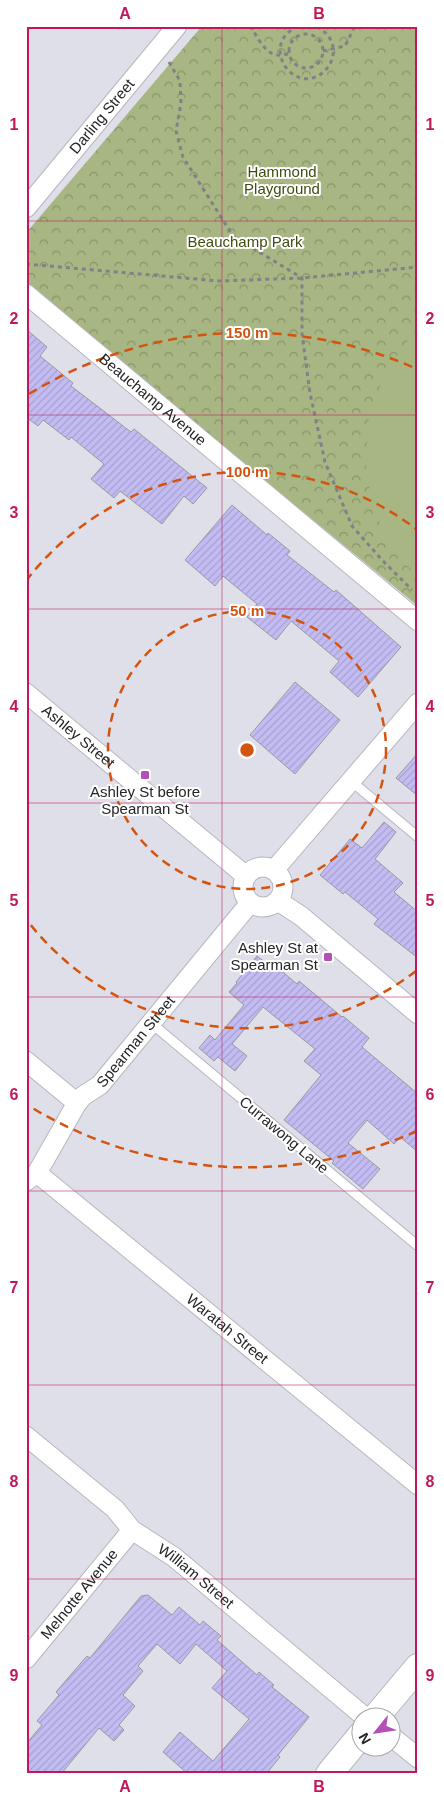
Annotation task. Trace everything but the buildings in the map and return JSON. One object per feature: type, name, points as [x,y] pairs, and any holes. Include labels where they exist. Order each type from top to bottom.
[{"type":"main road","points":[[384,1708],[418,1667]]},
{"type":"main road","points":[[329,1774],[352,1746]]},
{"type":"street","name":"Darling Street","points":[[26,208],[176,26]]},
{"type":"street","name":"Beauchamp Avenue","points":[[26,294],[418,621]]},
{"type":"street","name":"Ashley Street","points":[[26,693],[246,876]]},
{"type":"street","points":[[274,870],[418,703]]},
{"type":"street","points":[[264,866],[274,870],[279,874],[283,884],[282,896],[274,904],[264,907],[250,903],[243,892],[243,881],[246,876],[249,872],[259,867],[264,866]]},
{"type":"street","points":[[278,901],[301,916],[418,1014]]},
{"type":"street","name":"Spearman Street","points":[[32,1177],[77,1103],[83,1096],[100,1085],[250,903]]},
{"type":"street","points":[[26,1061],[77,1103]]},
{"type":"street","name":"Waratah Street","points":[[32,1177],[418,1484]]},
{"type":"street","name":"William Street","points":[[26,1436],[115,1509],[132,1530],[174,1558],[354,1708]]},
{"type":"street","name":"Melnotte Avenue","points":[[26,1659],[132,1530]]},
{"type":"street","points":[[402,1745],[418,1758]]},
{"type":"lane","points":[[351,781],[418,836]]},
{"type":"lane","name":"Currawong Lane","points":[[151,1023],[418,1246]]},
{"type":"path","points":[[250,26],[272,55],[280,57],[290,53]]},
{"type":"path","points":[[298,26],[288,32],[283,39],[280,57],[284,65],[296,76],[313,78],[328,69],[332,61],[333,49],[329,36],[316,26]]},
{"type":"path","points":[[323,50],[345,46],[355,26]]},
{"type":"path","points":[[306,34],[317,38],[323,50],[319,62],[310,67],[294,63],[290,53],[292,42],[306,34]]},
{"type":"path","points":[[160,46],[180,81],[181,103],[176,131],[183,158],[233,236],[302,278]]},
{"type":"path","points":[[26,264],[219,281],[302,278],[418,267]]},
{"type":"path","points":[[302,278],[302,334],[310,393],[325,462],[352,526],[416,594]]},
{"type":"green space","name":"Beauchamp Park","points":[[202,26],[418,26],[418,606],[26,285],[26,233]]},
{"type":"green space","points":[[418,331],[418,576],[401,560],[384,533],[373,506],[366,469],[368,422],[383,378],[404,345]]},
{"type":"place","name":"Ashley St before Spearman St","points":[[145,775]]},
{"type":"place","name":"Ashley St at Spearman St","points":[[328,957]]},
{"type":"park label","name":"Hammond Playground","points":[[282,180]]}]
